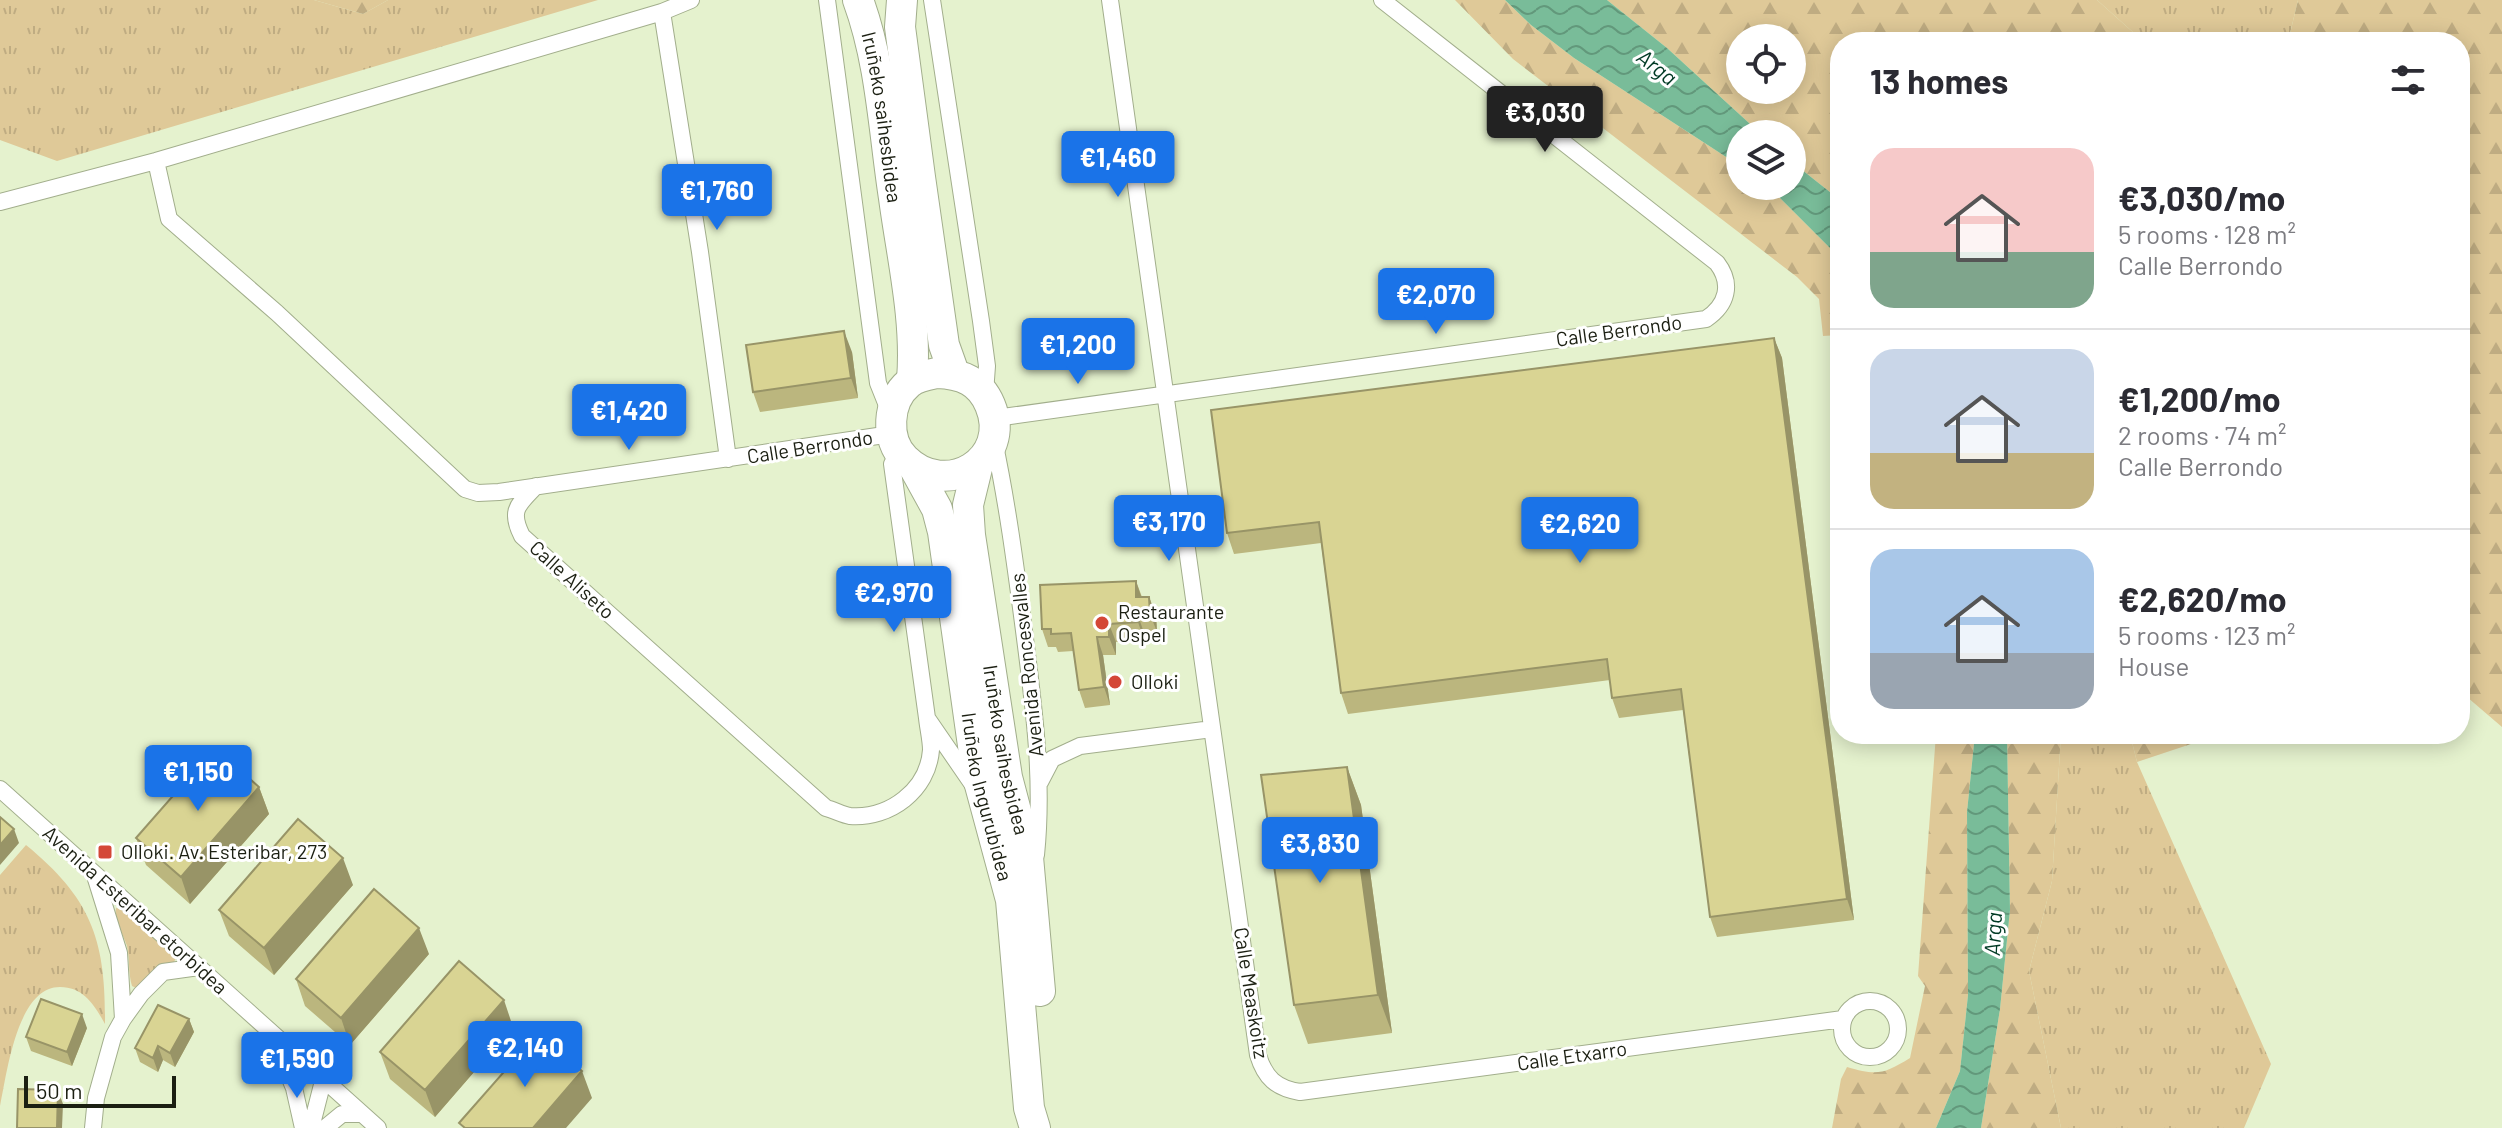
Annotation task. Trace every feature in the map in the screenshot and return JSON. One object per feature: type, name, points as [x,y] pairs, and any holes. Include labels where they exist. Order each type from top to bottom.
[{"type":"highway","name":"Iruñeko saihesbidea","points":[[858,0],[870,31],[915,348],[912,380]]},
{"type":"highway","name":"Iruñeko saihesbidea","points":[[902,0],[900,27],[944,345],[954,373]]},
{"type":"highway","points":[[937,373],[954,373],[971,380],[988,429],[958,475],[936,477],[899,443],[904,388],[912,380],[937,373]]},
{"type":"highway","name":"Iruñeko saihesbidea","points":[[988,429],[968,505],[970,535],[1007,777],[1028,857],[1032,892]]},
{"type":"highway","name":"Iruñeko Ingurubidea","points":[[899,443],[937,509],[943,532],[977,774],[1012,911],[1041,1121]]},
{"type":"highway","name":"Iruñeko Ingurubidea","points":[[1032,892],[1041,1121]]},
{"type":"street","points":[[0,202],[156,161],[662,12],[691,0]]},
{"type":"street","points":[[827,0],[878,383],[899,443],[892,464],[927,718],[982,798]]},
{"type":"street","name":"Avenida Roncesvalles","points":[[932,0],[987,366],[988,429],[1006,496],[1036,719],[1039,821],[1032,892]]},
{"type":"street","name":"Calle Measkoitz","points":[[1110,0],[1258,1055],[1262,1068],[1272,1082],[1300,1092]]},
{"type":"street","name":"Calle Berrondo","points":[[988,429],[1166,393],[1706,319],[1721,307],[1727,282],[1717,263],[1382,0]]},
{"type":"street","name":"Calle Berrondo","points":[[662,12],[700,252],[728,459]]},
{"type":"street","points":[[156,161],[169,219],[277,313],[457,483],[478,493],[536,486]]},
{"type":"street","name":"Calle Berrondo","points":[[536,486],[728,459],[899,443]]},
{"type":"street","name":"Calle Aliseto","points":[[536,486],[517,506],[514,520],[522,536],[826,808],[850,816],[876,813],[893,808],[911,795],[925,773],[931,750],[927,718]]},
{"type":"street","points":[[1039,786],[1052,759],[1080,746],[1212,729]]},
{"type":"street","name":"Avenida Esteribar etorbidea","points":[[0,789],[378,1128]]},
{"type":"street","points":[[96,877],[119,953],[123,1019]]},
{"type":"street","points":[[93,1128],[100,1083],[113,1037],[123,1019],[141,994],[163,972],[199,967]]},
{"type":"street","name":"Calle Etxarro","points":[[1300,1092],[1843,1019]]},
{"type":"street","points":[[271,1032],[294,1088],[303,1128]]},
{"type":"street","points":[[311,1128],[323,1081]]},
{"type":"street","points":[[325,1128],[342,1114],[362,1114]]},
{"type":"green space","points":[[0,0],[314,0],[363,14],[388,0],[598,0],[57,161],[0,140]]},
{"type":"green space","points":[[314,0],[388,0],[363,14]]},
{"type":"green space","points":[[1455,0],[1505,0],[1531,25],[1574,58],[1726,157],[1726,200],[1782,200],[1830,248],[1830,336],[1823,336],[1819,299],[1797,277],[1513,59]]},
{"type":"green space","points":[[1607,0],[2097,0],[2133,32],[1830,32],[1830,192],[1806,173],[1806,120],[1746,120],[1728,104],[1806,104],[1806,24],[1726,24],[1726,102],[1667,48]]},
{"type":"green space","points":[[2097,0],[2298,0],[2290,32],[2133,32]]},
{"type":"green space","points":[[2298,0],[2502,0],[2502,727],[2470,700],[2470,32],[2290,32]]},
{"type":"green space","points":[[1935,744],[1974,744],[1967,812],[1968,995],[1960,1071],[1936,1128],[1832,1128],[1841,1079],[1847,1067],[1880,1072],[1910,1058],[1925,986],[1918,976]]},
{"type":"green space","points":[[2007,744],[2060,744],[2052,881],[2029,971],[2061,1128],[1981,1128],[2000,1009],[2010,910]]},
{"type":"green space","points":[[2060,744],[2132,744],[2137,762],[2271,1064],[2244,1128],[2061,1128],[2029,971],[2052,881]]},
{"type":"green space","points":[[2132,744],[2191,744],[2137,762]]},
{"type":"green space","points":[[26,845],[66,884],[91,924],[102,969],[105,1024],[93,1004],[76,990],[60,987],[45,991],[33,1001],[16,1034],[0,1106],[0,875]]},
{"type":"green space","points":[[116,908],[121,909],[176,958],[153,972],[136,988],[132,986],[127,946]]},
{"type":"water","name":"Arga","points":[[1505,0],[1607,0],[1667,48],[1746,120],[1726,120],[1726,157],[1574,58],[1531,25]]},
{"type":"water","points":[[1806,173],[1830,192],[1830,248],[1782,200],[1806,200]]},
{"type":"water","name":"Arga","points":[[1974,744],[2007,744],[2010,910],[2000,1009],[1981,1128],[1936,1128],[1960,1071],[1968,995],[1967,812]]},
{"type":"building","points":[[844,331],[851,378],[753,392],[746,345]]},
{"type":"building","points":[[1774,338],[1847,899],[1710,917],[1681,689],[1612,698],[1607,659],[1341,693],[1319,522],[1227,533],[1211,410]]},
{"type":"building","points":[[1136,581],[1136,597],[1149,597],[1150,614],[1138,615],[1138,622],[1109,624],[1109,637],[1097,637],[1104,687],[1079,690],[1071,633],[1051,634],[1051,629],[1042,629],[1040,585]]},
{"type":"building","points":[[215,748],[259,787],[181,877],[136,838]]},
{"type":"building","points":[[1347,767],[1378,995],[1294,1005],[1261,775]]},
{"type":"building","points":[[0,817],[14,829],[0,845]]},
{"type":"building","points":[[298,819],[343,858],[264,948],[219,910]]},
{"type":"building","points":[[374,889],[419,928],[341,1018],[296,979]]},
{"type":"building","points":[[459,961],[504,1000],[425,1090],[380,1052]]},
{"type":"building","points":[[41,999],[82,1014],[67,1052],[26,1037]]},
{"type":"building","points":[[158,1005],[189,1019],[170,1053],[158,1046],[153,1058],[135,1048]]},
{"type":"building","points":[[538,1033],[582,1071],[533,1128],[465,1128],[459,1123]]},
{"type":"building","points":[[18,1089],[58,1090],[57,1128],[17,1128]]},
{"type":"place","name":"Restaurante Ospel","points":[[1102,623]]},
{"type":"place","name":"Olloki","points":[[1115,682]]},
{"type":"place","name":"Olloki. Av. Esteribar, 273","points":[[105,852]]}]
